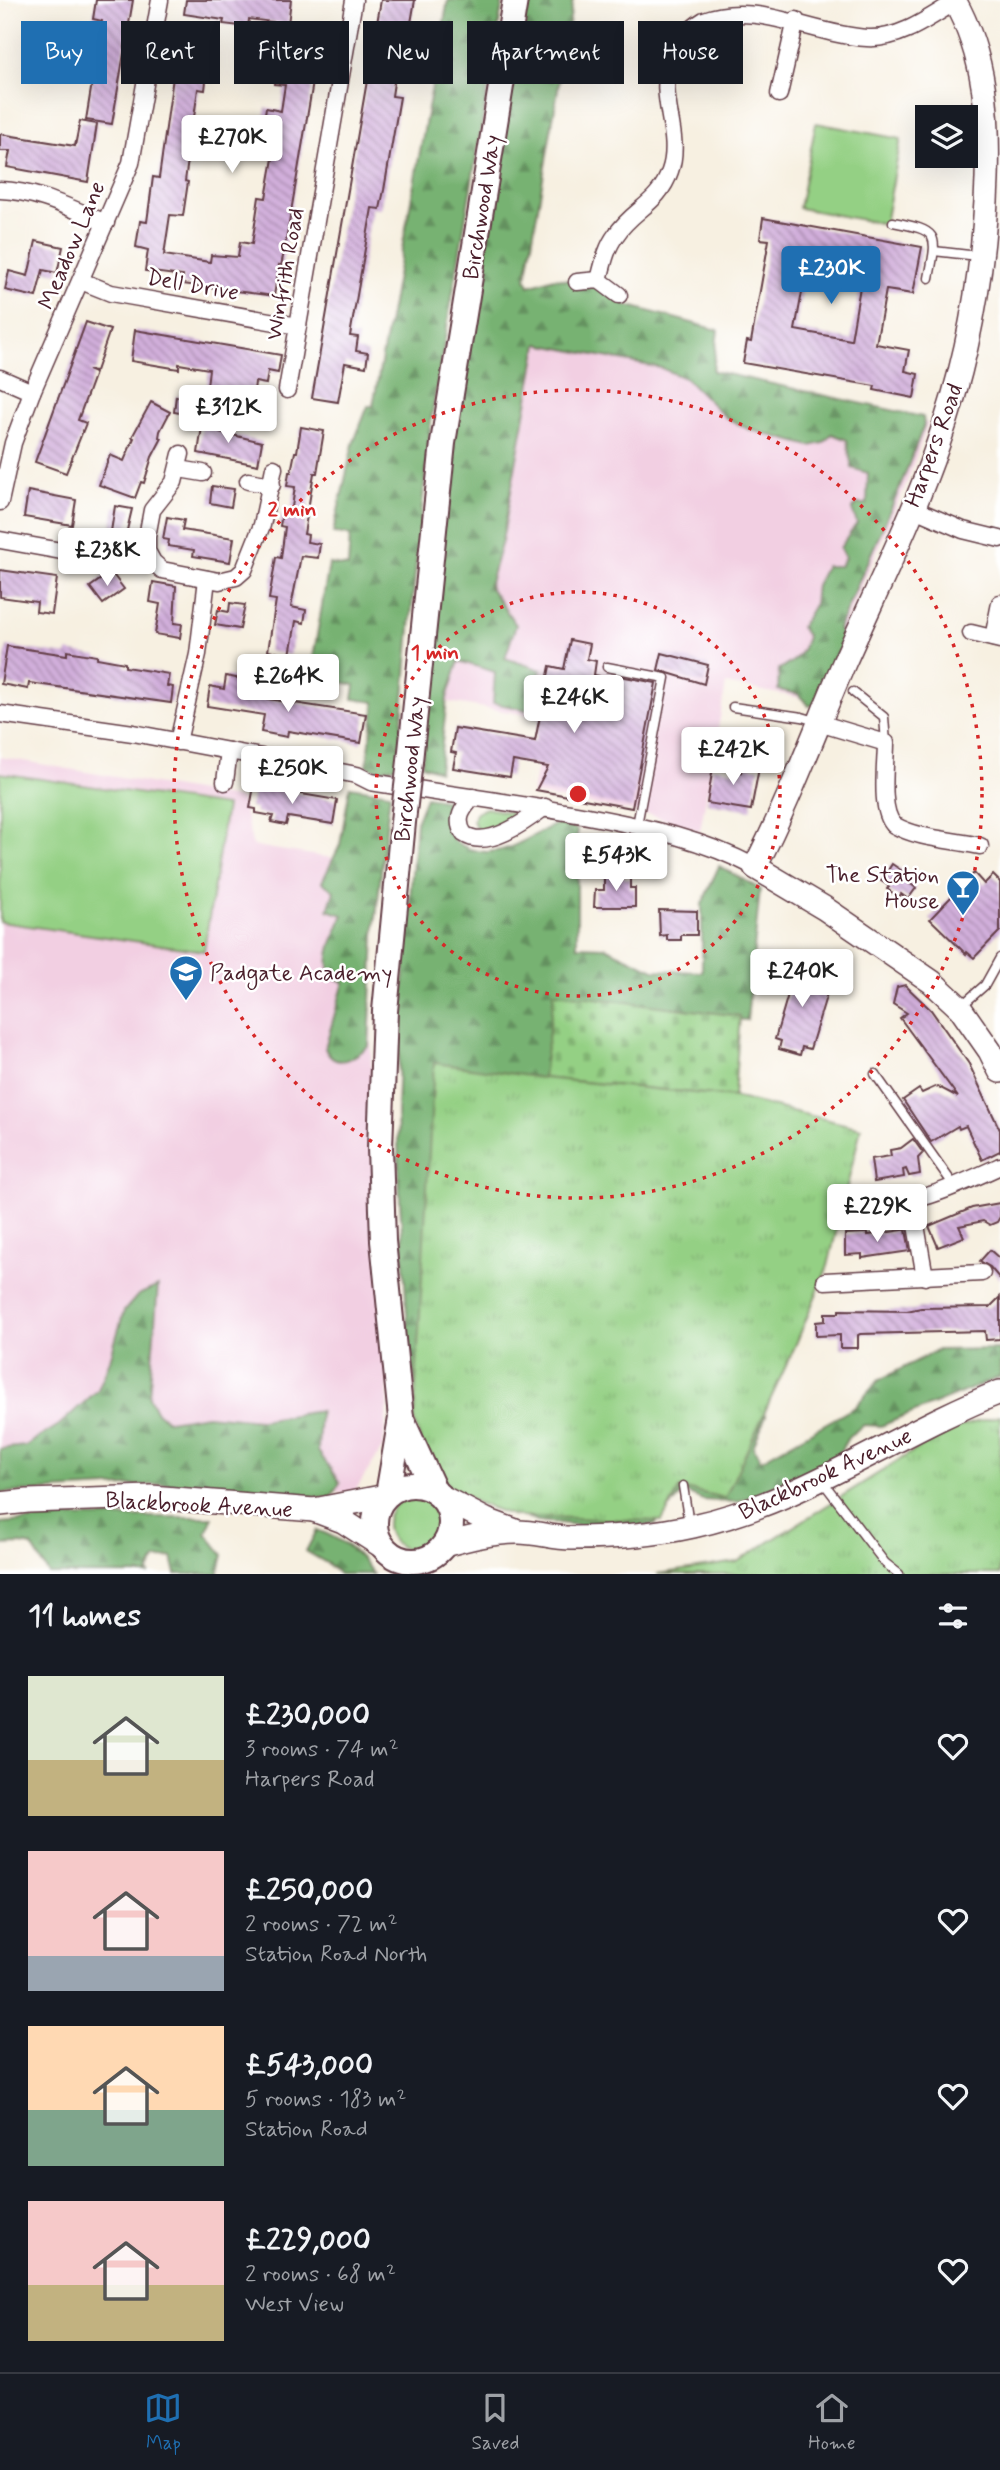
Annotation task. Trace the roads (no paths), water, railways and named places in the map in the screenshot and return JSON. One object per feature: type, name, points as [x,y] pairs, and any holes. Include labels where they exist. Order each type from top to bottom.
[{"type":"main road","name":"Birchwood Way","points":[[387,1495],[401,1418],[383,1241],[380,1148],[385,1011],[443,443],[515,0]]},
{"type":"main road","name":"Birchwood Way","points":[[401,1418],[437,1494]]},
{"type":"main road","points":[[433,1574],[450,1532],[451,1519],[447,1507],[437,1494],[424,1486],[399,1487],[387,1495],[375,1515],[376,1536],[388,1557],[408,1562],[420,1561],[431,1557],[443,1547]]},
{"type":"street","name":"Meadow Lane","points":[[0,502],[13,443],[32,392],[134,152],[160,0]]},
{"type":"street","name":"Winfrith Road","points":[[287,390],[354,0]]},
{"type":"street","points":[[599,280],[606,253],[615,235],[651,202],[669,174],[674,159],[674,144],[665,80],[679,44],[714,6],[766,9],[852,36],[884,37],[901,32],[955,1]]},
{"type":"street","name":"Harpers Road","points":[[755,867],[912,508],[938,445],[953,399],[974,308],[994,146],[981,68],[969,29],[955,1]]},
{"type":"street","points":[[779,94],[796,20]]},
{"type":"street","points":[[0,190],[41,197],[106,223]]},
{"type":"street","points":[[577,282],[599,280],[620,295]]},
{"type":"street","name":"Dell Drive","points":[[81,281],[111,293],[298,326]]},
{"type":"street","points":[[0,378],[32,392]]},
{"type":"street","points":[[203,473],[180,462],[174,482],[156,503],[149,518],[146,567],[225,581],[241,574],[262,525],[274,468]]},
{"type":"street","points":[[248,481],[272,485]]},
{"type":"street","points":[[912,508],[963,530],[1000,539]]},
{"type":"street","points":[[0,540],[67,552]]},
{"type":"street","points":[[178,742],[198,654],[207,579]]},
{"type":"street","points":[[971,633],[997,639],[1000,603]]},
{"type":"street","points":[[0,714],[133,733],[357,775],[371,782],[545,807],[669,832],[713,847],[755,867],[824,908],[908,964],[960,1007],[990,1051],[1000,1071]]},
{"type":"street","points":[[819,723],[886,743],[885,805],[890,820],[900,828],[936,840],[953,840],[980,846]]},
{"type":"street","points":[[225,782],[229,751]]},
{"type":"street","points":[[473,797],[462,809],[459,822],[464,834],[475,839],[489,839],[526,821],[545,807]]},
{"type":"street","points":[[854,1207],[912,1202],[955,1187],[1000,1166]]},
{"type":"street","points":[[912,1202],[925,1277]]},
{"type":"street","points":[[825,1281],[982,1273]]},
{"type":"street","name":"Blackbrook Avenue","points":[[443,1547],[475,1536],[519,1532],[568,1538],[615,1537],[690,1527],[760,1507],[821,1480],[961,1408],[1000,1392]]},
{"type":"street","name":"Blackbrook Avenue","points":[[437,1494],[486,1520],[519,1532]]},
{"type":"street","name":"Blackbrook Avenue","points":[[0,1504],[151,1497],[314,1510],[387,1495]]},
{"type":"street","name":"Blackbrook Avenue","points":[[314,1510],[343,1521],[388,1557]]},
{"type":"lane","points":[[893,222],[924,228],[932,235],[934,251],[929,278]]},
{"type":"lane","points":[[934,251],[981,256]]},
{"type":"lane","points":[[607,667],[665,678],[637,825]]},
{"type":"lane","points":[[853,692],[884,717],[886,743]]},
{"type":"lane","points":[[733,707],[802,717],[819,723]]},
{"type":"lane","points":[[960,1007],[985,985],[1000,958]]},
{"type":"lane","points":[[875,1074],[955,1187]]},
{"type":"lane","points":[[821,1480],[885,1563],[899,1574]]},
{"type":"lane","points":[[683,1486],[690,1527]]},
{"type":"place","name":"The Station House","points":[[963,917]]},
{"type":"place","name":"Padgate Academy","points":[[186,1002]]}]
